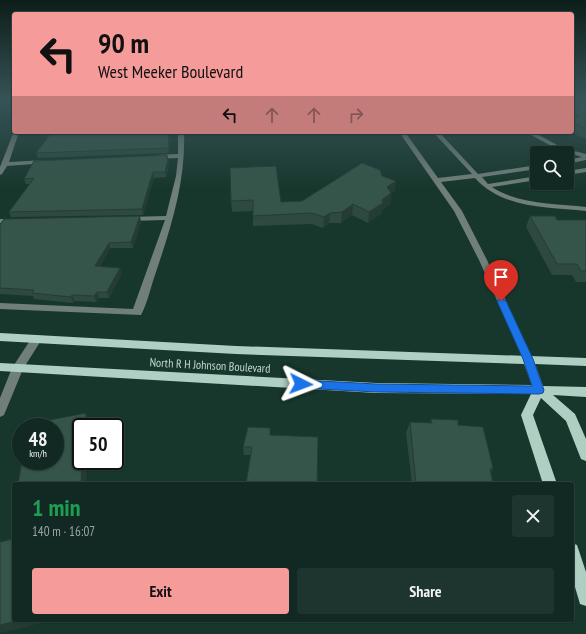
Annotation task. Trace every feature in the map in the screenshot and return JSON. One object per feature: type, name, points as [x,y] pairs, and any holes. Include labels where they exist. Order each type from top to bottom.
[{"type":"main road","name":"North R H Johnson Boulevard","points":[[0,337],[236,350],[586,362]]},
{"type":"main road","points":[[528,359],[539,390],[571,418],[586,455]]},
{"type":"main road","name":"North R H Johnson Boulevard","points":[[0,367],[376,388],[586,392]]},
{"type":"main road","points":[[539,390],[527,415],[549,482]]},
{"type":"main road","points":[[574,557],[586,598]]},
{"type":"street","points":[[0,173],[15,134]]},
{"type":"street","points":[[0,306],[137,313],[179,180],[181,134]]},
{"type":"street","points":[[403,134],[458,211],[528,359]]},
{"type":"street","points":[[438,134],[486,186],[494,192],[507,198],[586,210]]},
{"type":"street","points":[[532,134],[561,149],[586,157]]},
{"type":"street","points":[[151,158],[181,156]]},
{"type":"street","points":[[574,160],[586,157]]},
{"type":"street","points":[[3,163],[51,162]]},
{"type":"street","points":[[437,180],[530,168]]},
{"type":"street","points":[[574,172],[586,170]]},
{"type":"street","points":[[486,186],[530,179]]},
{"type":"street","points":[[122,219],[168,218]]},
{"type":"street","points":[[0,221],[23,220]]},
{"type":"street","points":[[0,412],[18,368],[37,339]]},
{"type":"building","points":[[50,134],[169,134],[168,148],[36,153]]},
{"type":"building","points":[[167,155],[168,159],[165,172],[153,172],[142,209],[9,212],[34,178],[24,179],[34,161]]},
{"type":"building","points":[[362,163],[380,170],[382,176],[396,181],[387,187],[391,193],[382,200],[383,203],[369,212],[353,204],[342,212],[330,213],[324,217],[312,213],[253,216],[253,200],[231,201],[230,168],[276,166],[281,202],[302,201]]},
{"type":"building","points":[[140,216],[131,242],[109,243],[95,266],[120,268],[107,292],[97,292],[94,296],[72,295],[71,297],[32,293],[34,290],[0,288],[0,225],[4,219]]},
{"type":"building","points":[[530,216],[555,216],[557,220],[586,220],[586,271],[581,271],[577,264],[557,264]]},
{"type":"building","points":[[86,413],[86,418],[72,418],[72,470],[82,470],[81,482],[18,482],[20,470],[64,470],[64,418],[60,418]]},
{"type":"building","points":[[431,419],[458,420],[458,425],[483,427],[493,468],[490,469],[493,482],[416,482],[410,422],[432,423]]},
{"type":"building","points":[[248,427],[270,428],[270,435],[318,437],[317,482],[246,482],[252,447],[243,447]]},
{"type":"building","points":[[12,539],[12,622],[0,625],[0,542]]},
{"type":"route","points":[[301,384],[376,388],[539,390],[528,359],[501,301]]}]
